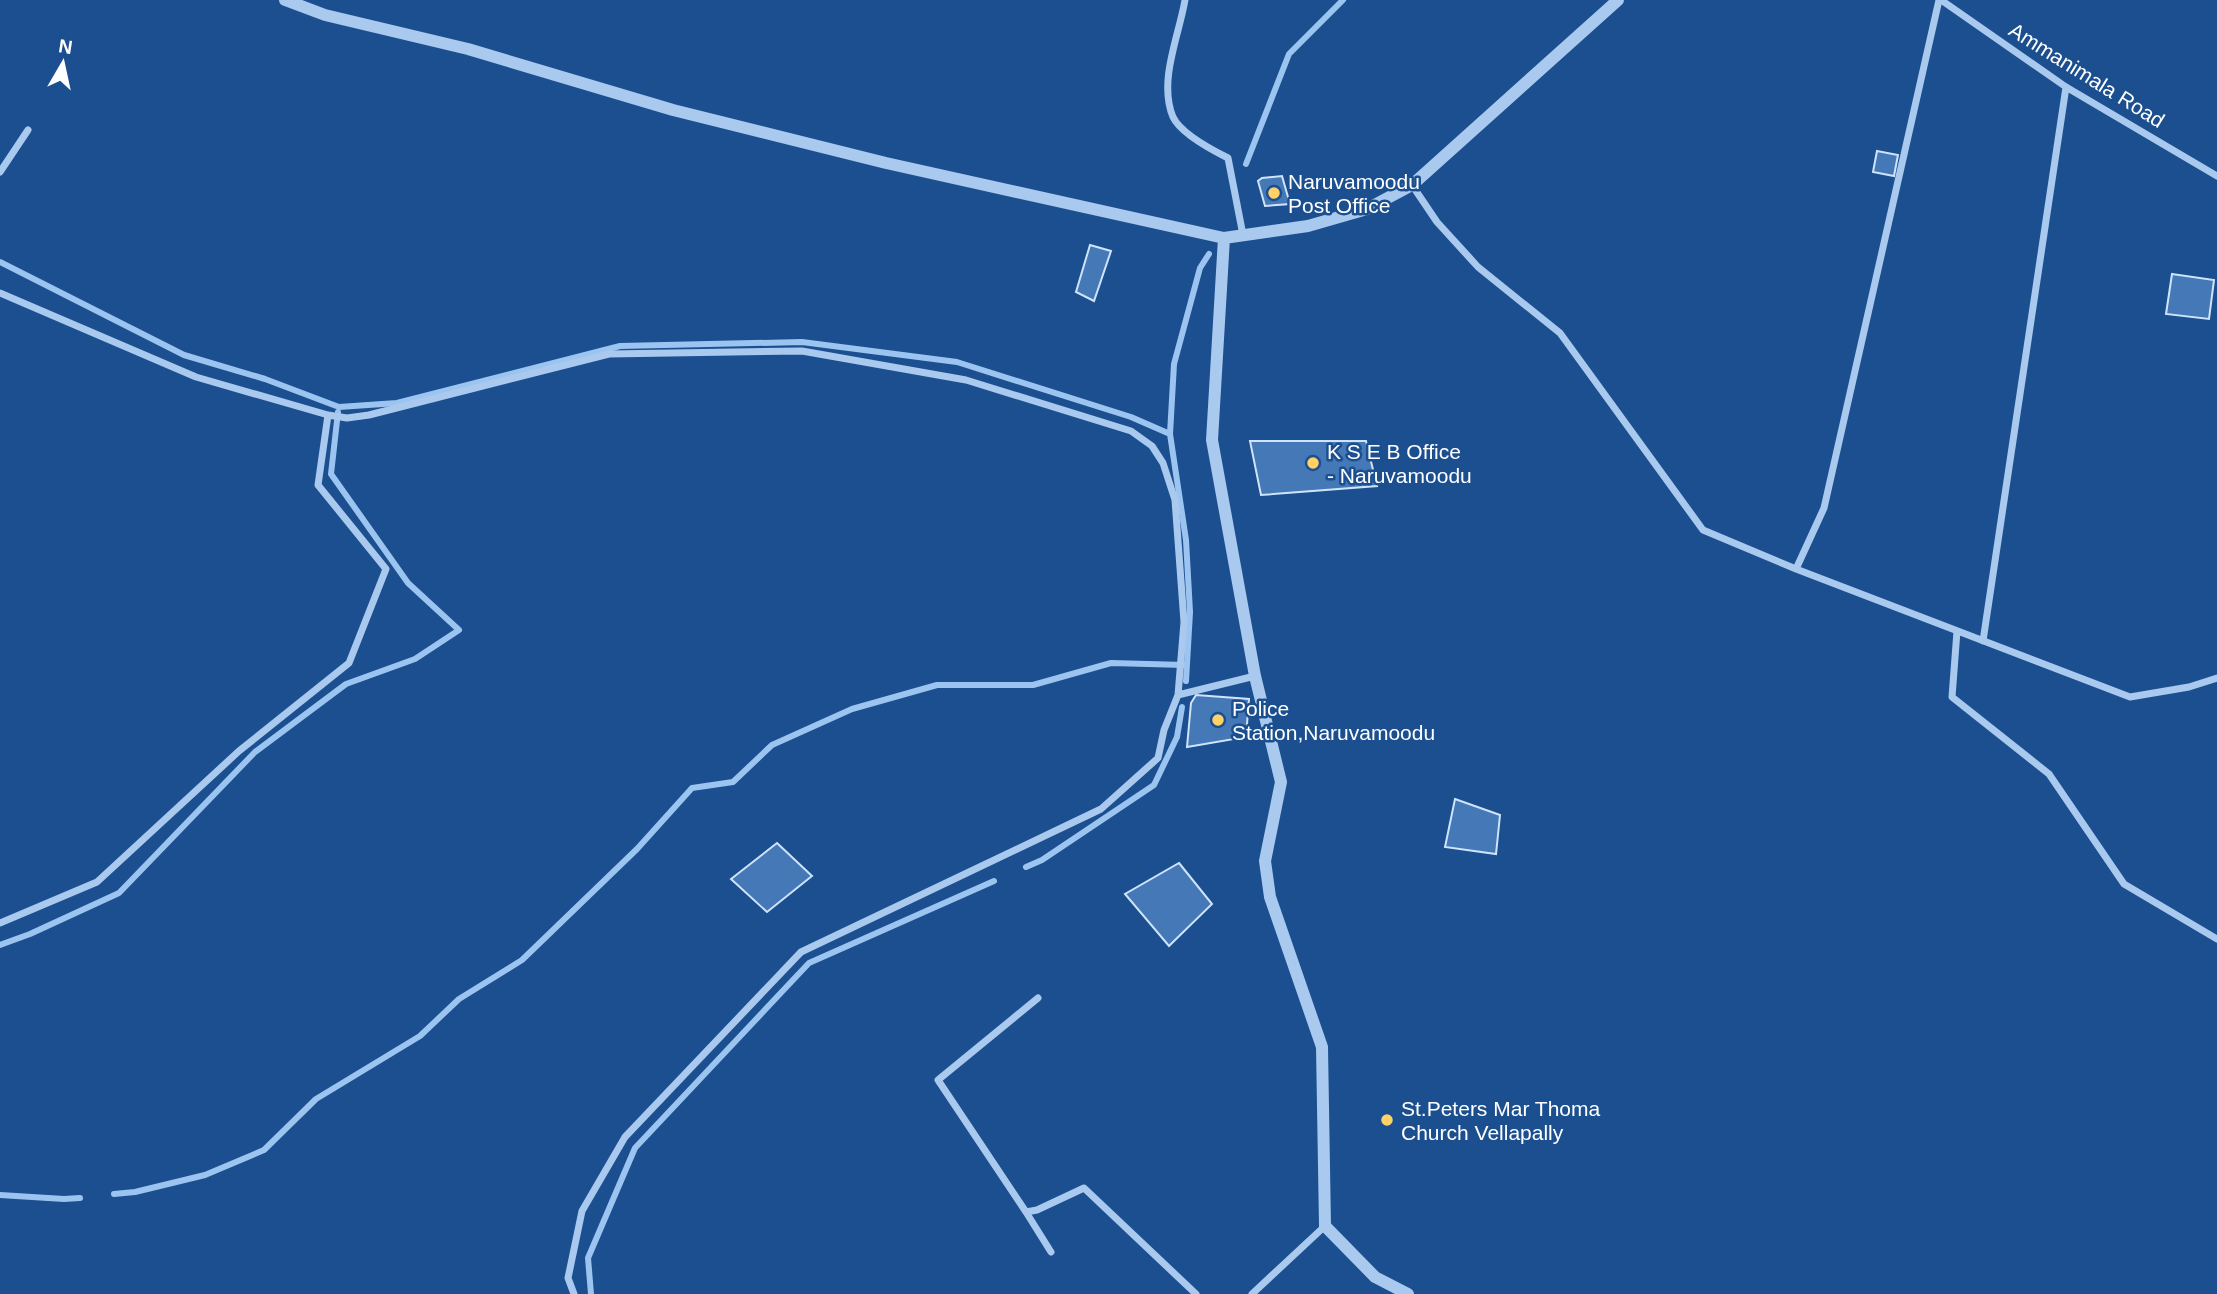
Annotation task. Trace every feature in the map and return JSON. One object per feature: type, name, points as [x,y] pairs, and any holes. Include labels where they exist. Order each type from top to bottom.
[{"type":"street","points":[[285,0],[325,15],[468,49],[673,110],[886,163],[1224,238],[1308,226],[1355,213],[1412,185],[1618,0]]},
{"type":"street","points":[[1796,569],[1824,508],[1940,0]]},
{"type":"street","name":"Ammanimala Road","points":[[1940,0],[2066,87],[2217,176]]},
{"type":"street","points":[[1183,1],[1168,80],[1174,119],[1202,146],[1228,158],[1244,235]]},
{"type":"street","points":[[1983,641],[2066,87]]},
{"type":"street","points":[[0,172],[28,130]]},
{"type":"street","points":[[1412,185],[1437,222],[1478,267],[1560,332],[1703,530],[1796,569],[2130,697],[2189,687],[2217,678]]},
{"type":"street","points":[[1224,238],[1212,440],[1255,676],[1281,782],[1265,861],[1270,897],[1322,1046],[1325,1226],[1375,1277],[1408,1294]]},
{"type":"street","points":[[0,293],[196,377],[347,418],[369,415],[609,354],[802,351],[966,380],[1131,431],[1152,446],[1163,463],[1175,500],[1184,622],[1178,695],[1164,730],[1158,758],[1101,809],[801,952],[625,1138],[582,1211],[568,1278],[574,1294]]},
{"type":"street","points":[[0,923],[97,881],[239,751],[349,663],[386,569],[318,485],[329,415]]},
{"type":"street","points":[[1957,631],[1952,697],[2049,774],[2124,884],[2217,939]]},
{"type":"street","points":[[1178,695],[1255,676]]},
{"type":"street","points":[[1038,998],[938,1080],[1051,1252]]},
{"type":"street","points":[[1026,1212],[1037,1210],[1084,1188],[1196,1294]]},
{"type":"street","points":[[1252,1294],[1325,1226]]},
{"type":"building","points":[[1877,151],[1898,155],[1894,176],[1873,172]]},
{"type":"building","name":"Naruvamoodu Post Office","points":[[1282,176],[1290,204],[1265,206],[1258,181],[1262,178]]},
{"type":"building","points":[[1090,245],[1111,251],[1094,301],[1076,292]]},
{"type":"building","points":[[2172,274],[2214,280],[2209,319],[2166,314]]},
{"type":"building","name":"K S E B Office - Naruvamoodu","points":[[1250,441],[1366,441],[1377,486],[1261,495]]},
{"type":"building","name":"Police Station,Naruvamoodu","points":[[1196,695],[1249,699],[1246,737],[1187,747],[1191,703]]},
{"type":"building","points":[[1455,799],[1500,815],[1496,854],[1445,847]]},
{"type":"building","points":[[777,843],[812,876],[767,912],[731,879]]},
{"type":"building","points":[[1179,863],[1212,904],[1169,946],[1125,894]]},
{"type":"waterway","points":[[1246,164],[1289,54],[1343,0]]},
{"type":"waterway","points":[[1170,434],[1174,364],[1200,268],[1209,254]]},
{"type":"waterway","points":[[0,262],[184,355],[265,379],[339,407],[397,403],[620,346],[802,342],[957,362],[1131,417],[1170,434],[1186,540],[1190,612],[1186,681]]},
{"type":"waterway","points":[[0,945],[119,893],[255,752],[346,684],[415,659],[459,630],[408,583],[331,474],[338,412]]},
{"type":"waterway","points":[[114,1194],[135,1192],[205,1175],[264,1150],[316,1099],[420,1036],[459,999],[522,960],[637,849],[692,788],[733,782],[772,745],[852,709],[937,685],[1033,685],[1111,663],[1185,665]]},
{"type":"waterway","points":[[1026,867],[1042,860],[1154,785],[1177,737],[1182,707]]},
{"type":"waterway","points":[[591,1294],[588,1258],[635,1148],[809,963],[994,881]]},
{"type":"waterway","points":[[0,1195],[80,1198]]},
{"type":"place","name":"Naruvamoodu Post Office","points":[[1274,193]]},
{"type":"place","name":"K S E B Office - Naruvamoodu","points":[[1313,463]]},
{"type":"place","name":"Police Station,Naruvamoodu","points":[[1218,720]]},
{"type":"place","name":"St.Peters Mar Thoma Church Vellapally","points":[[1387,1120]]}]
